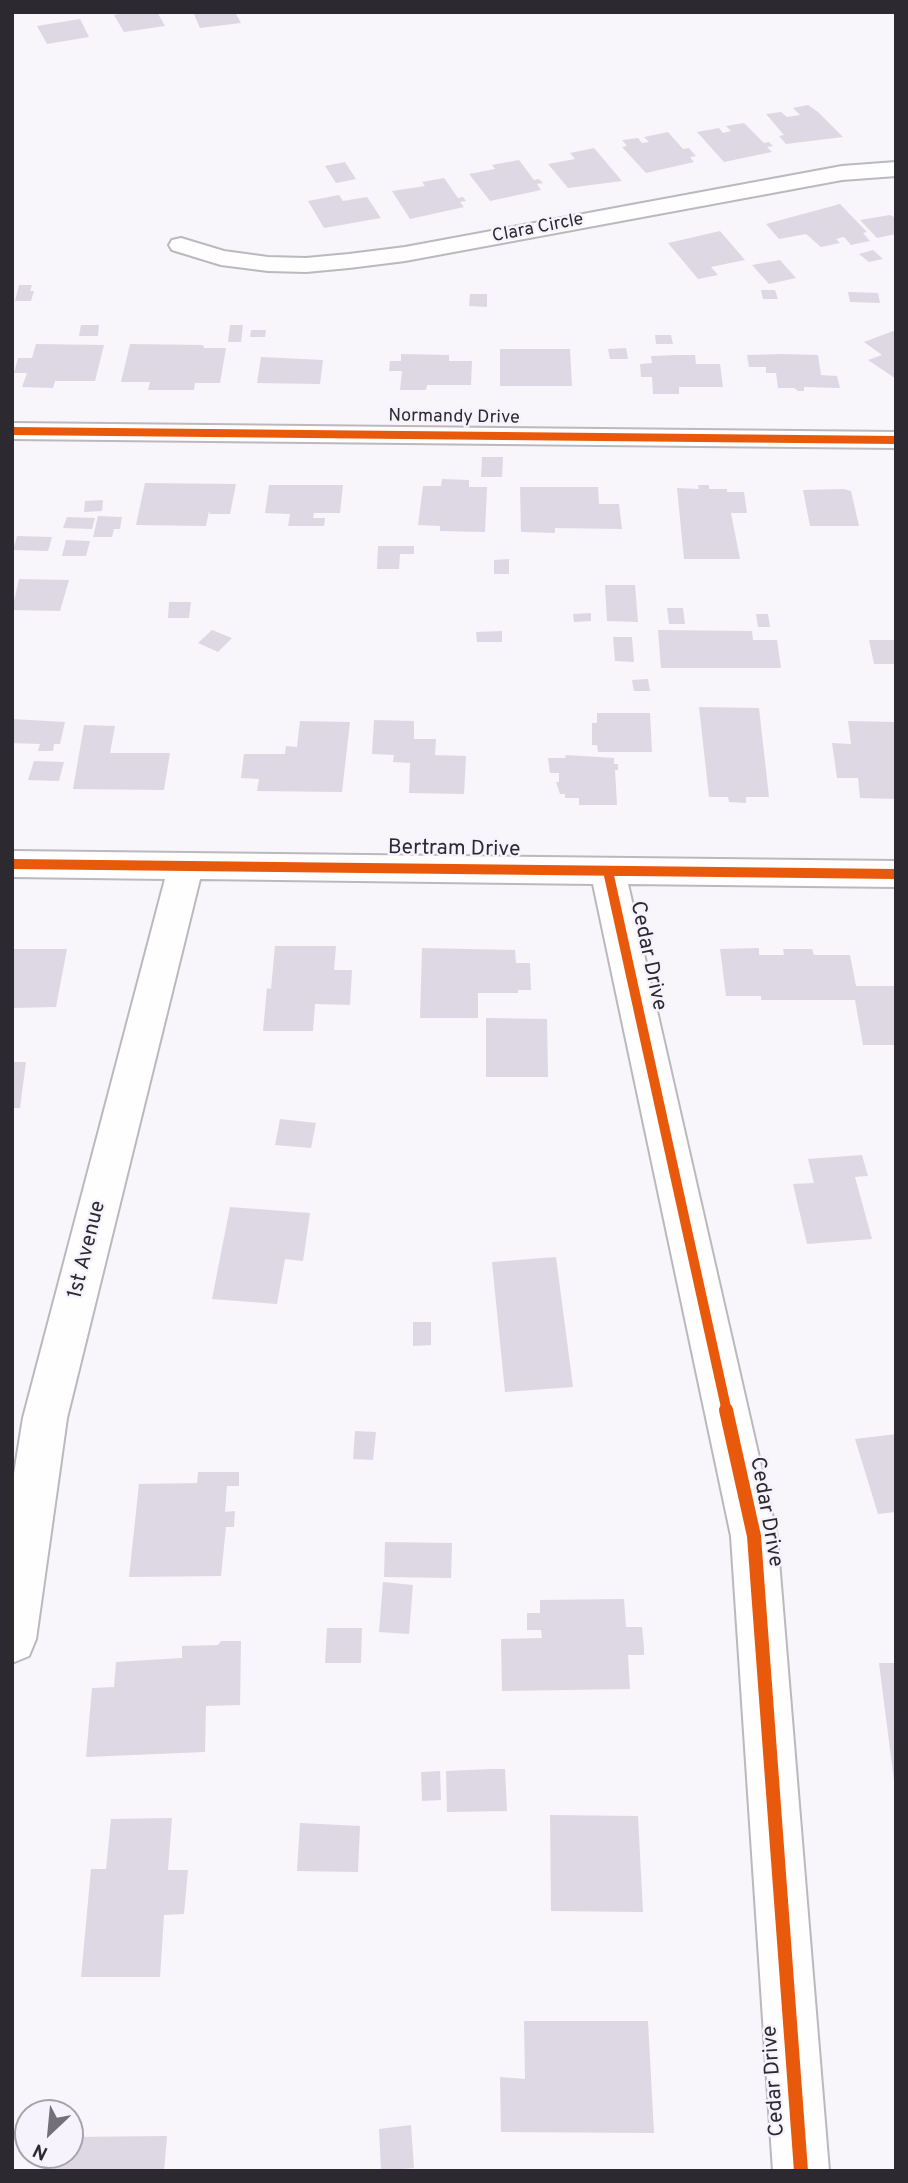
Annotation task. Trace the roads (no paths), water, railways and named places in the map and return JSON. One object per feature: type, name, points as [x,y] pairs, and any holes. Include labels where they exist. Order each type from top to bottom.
[{"type":"street","name":"Clara Circle","points":[[181,244],[221,258],[268,264],[306,265],[349,261],[405,254],[842,173],[896,169]]},
{"type":"street","name":"Normandy Drive","points":[[12,431],[896,440]]},
{"type":"street","name":"Bertram Drive","points":[[12,864],[896,874]]},
{"type":"street","name":"1st Avenue","points":[[12,1639],[45,1418],[186,866]]},
{"type":"street","name":"Cedar Drive","points":[[608,871],[754,1536],[801,2171]]}]
